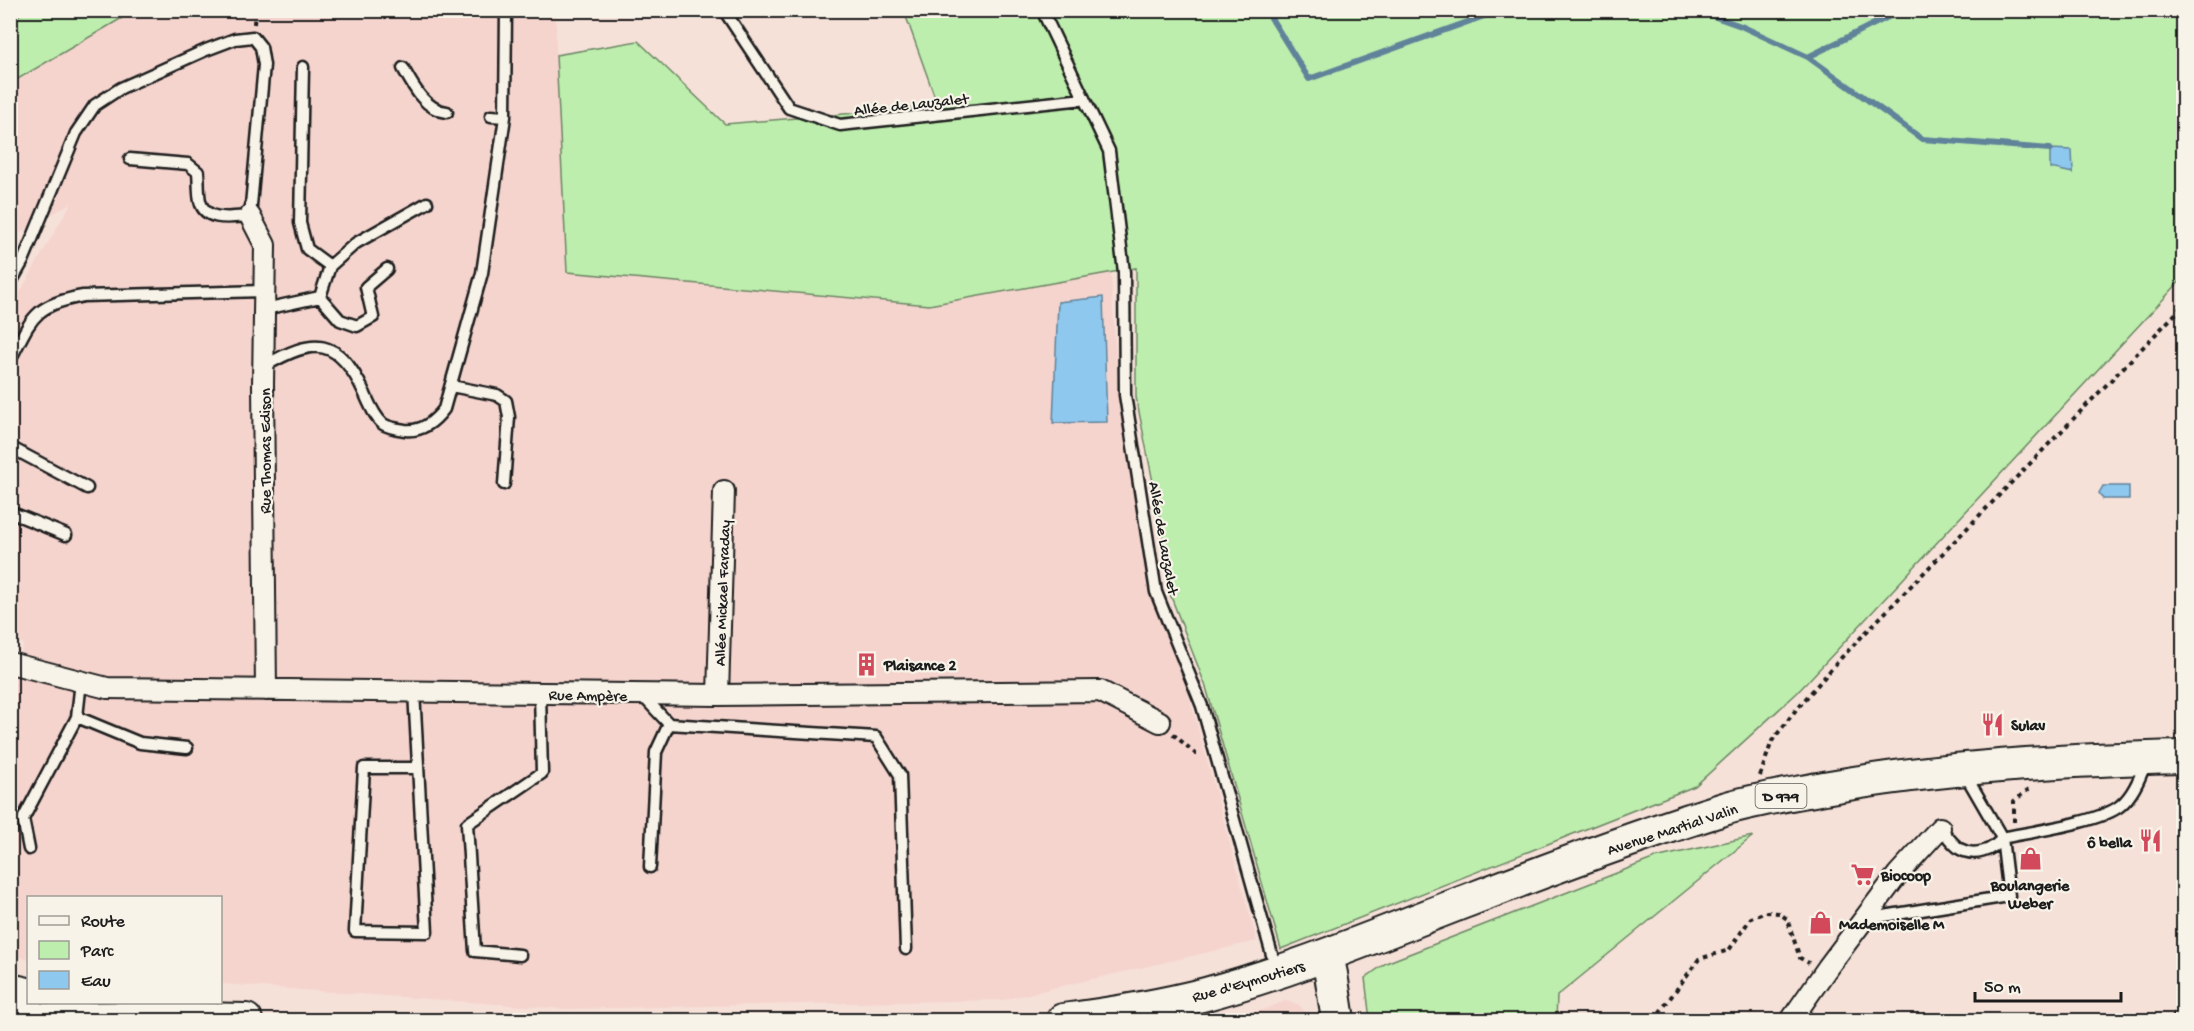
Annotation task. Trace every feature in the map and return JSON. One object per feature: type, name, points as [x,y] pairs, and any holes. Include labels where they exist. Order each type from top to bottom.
[{"type":"main road","name":"D 979","points":[[2147,758],[2184,757]]},
{"type":"main road","name":"Avenue Martial Valin","points":[[1327,956],[1596,853],[1755,801],[1856,783],[1961,769],[2147,758]]},
{"type":"main road","name":"Rue d'Eymoutiers","points":[[1063,1020],[1129,1011],[1172,1001],[1277,973],[1327,956]]},
{"type":"main road","points":[[1327,956],[1332,974],[1338,1020]]},
{"type":"main road","points":[[10,990],[27,994]]},
{"type":"main road","points":[[75,1004],[139,1018]]},
{"type":"main road","points":[[10,1020],[139,1018],[246,1020]]},
{"type":"street","name":"Rue Thomas Edison","points":[[250,216],[265,245],[266,690]]},
{"type":"street","name":"Allée Mickael Faraday","points":[[718,695],[724,491]]},
{"type":"street","name":"Rue Ampère","points":[[10,663],[106,687],[718,695],[1100,691],[1160,722]]},
{"type":"street","points":[[1791,1020],[1898,874],[1940,828]]},
{"type":"lane","points":[[265,366],[297,349],[312,346],[325,348],[346,360],[375,414],[384,424],[411,430],[433,422],[444,409],[482,273],[505,117],[506,10]]},
{"type":"lane","name":"Allée de Lauzalet","points":[[724,10],[789,108],[840,126],[1084,99]]},
{"type":"lane","name":"Allée de Lauzalet","points":[[1042,10],[1109,151],[1124,272],[1125,395],[1156,592],[1202,706],[1277,973]]},
{"type":"lane","points":[[10,284],[23,261],[76,133],[95,105],[121,88],[206,50],[235,39],[253,37],[261,48],[264,65],[250,216],[218,217],[204,211],[201,204],[198,172],[188,164],[130,159]]},
{"type":"lane","points":[[303,67],[300,223],[307,249],[330,266]]},
{"type":"lane","points":[[404,68],[419,95],[434,109],[447,112]]},
{"type":"lane","points":[[491,116],[505,117]]},
{"type":"lane","points":[[320,297],[330,266],[356,243],[427,203]]},
{"type":"lane","points":[[320,297],[340,320],[357,326],[373,317],[366,287],[387,269]]},
{"type":"lane","points":[[10,360],[31,320],[42,309],[59,300],[83,296],[265,300],[320,297]]},
{"type":"lane","points":[[451,386],[496,395],[506,401],[509,417],[504,484]]},
{"type":"lane","points":[[10,447],[87,488]]},
{"type":"lane","points":[[10,512],[66,535]]},
{"type":"lane","points":[[29,849],[23,819],[77,717],[81,681]]},
{"type":"lane","points":[[414,692],[427,932],[356,931],[364,768],[418,768]]},
{"type":"lane","points":[[520,955],[475,951],[467,824],[542,773],[540,693]]},
{"type":"lane","points":[[641,694],[669,724],[876,737],[900,775],[906,949]]},
{"type":"lane","points":[[77,717],[140,742],[187,748]]},
{"type":"lane","points":[[650,867],[656,752],[669,724]]},
{"type":"lane","points":[[1940,828],[1959,848],[1969,852],[1984,851],[1995,848],[2002,838],[2103,816],[2122,805],[2141,777],[2147,758]]},
{"type":"lane","points":[[1865,919],[2009,896],[2002,838],[1961,769]]},
{"type":"path","points":[[10,24],[21,10]]},
{"type":"path","points":[[1755,801],[1760,775],[1772,741],[1795,711],[1841,658],[2184,305]]},
{"type":"path","points":[[1160,722],[1196,754],[1216,755]]},
{"type":"path","points":[[2015,835],[2014,801],[2032,787]]},
{"type":"path","points":[[1654,1020],[1700,959],[1729,950],[1751,918],[1766,912],[1779,912],[1787,919],[1800,958],[1809,964],[1816,960],[1828,967]]},
{"type":"shaded area","points":[[134,11],[556,11],[556,55],[568,272],[1110,261],[1119,405],[1153,600],[1182,670],[1257,941],[1003,1000],[564,1009],[222,984],[222,896],[27,896],[27,960],[11,953],[10,678],[24,644],[10,638],[11,308],[71,203],[11,238],[10,83]]},
{"type":"shaded area","points":[[1285,1001],[1298,1004],[1306,1013],[1307,1020],[1237,1020]]},
{"type":"green space","points":[[11,10],[134,10],[134,11],[11,83]]},
{"type":"green space","points":[[904,11],[2183,11],[2184,176],[2180,180],[2184,199],[2183,278],[1797,693],[1695,786],[1281,949],[1206,687],[1170,594],[1160,517],[1136,397],[1136,268],[929,305],[567,272],[556,55],[638,41],[725,124],[938,106]]},
{"type":"green space","points":[[1753,836],[1557,996],[1556,1020],[1370,1020],[1365,978],[1386,963],[1655,858]]},
{"type":"water","points":[[2050,149],[2072,150],[2073,173],[2050,168]]},
{"type":"water","points":[[1103,297],[1107,422],[1053,423],[1058,302]]},
{"type":"water","points":[[2103,486],[2129,486],[2129,499],[2103,499],[2099,493]]},
{"type":"waterway","points":[[1266,10],[1309,79],[1501,10]]},
{"type":"waterway","points":[[1696,10],[1741,26],[1808,57],[1902,10]]},
{"type":"waterway","points":[[1808,57],[1922,139],[2050,149]]},
{"type":"place","name":"Plaisance 2","points":[[866,664]]},
{"type":"place","name":"Sulav","points":[[1993,724]]},
{"type":"place","name":"ô bella","points":[[2150,841]]},
{"type":"place","name":"Boulangerie Weber","points":[[2030,859]]},
{"type":"place","name":"Biocoop","points":[[1863,874]]},
{"type":"place","name":"Mademoiselle M","points":[[1821,923]]}]
